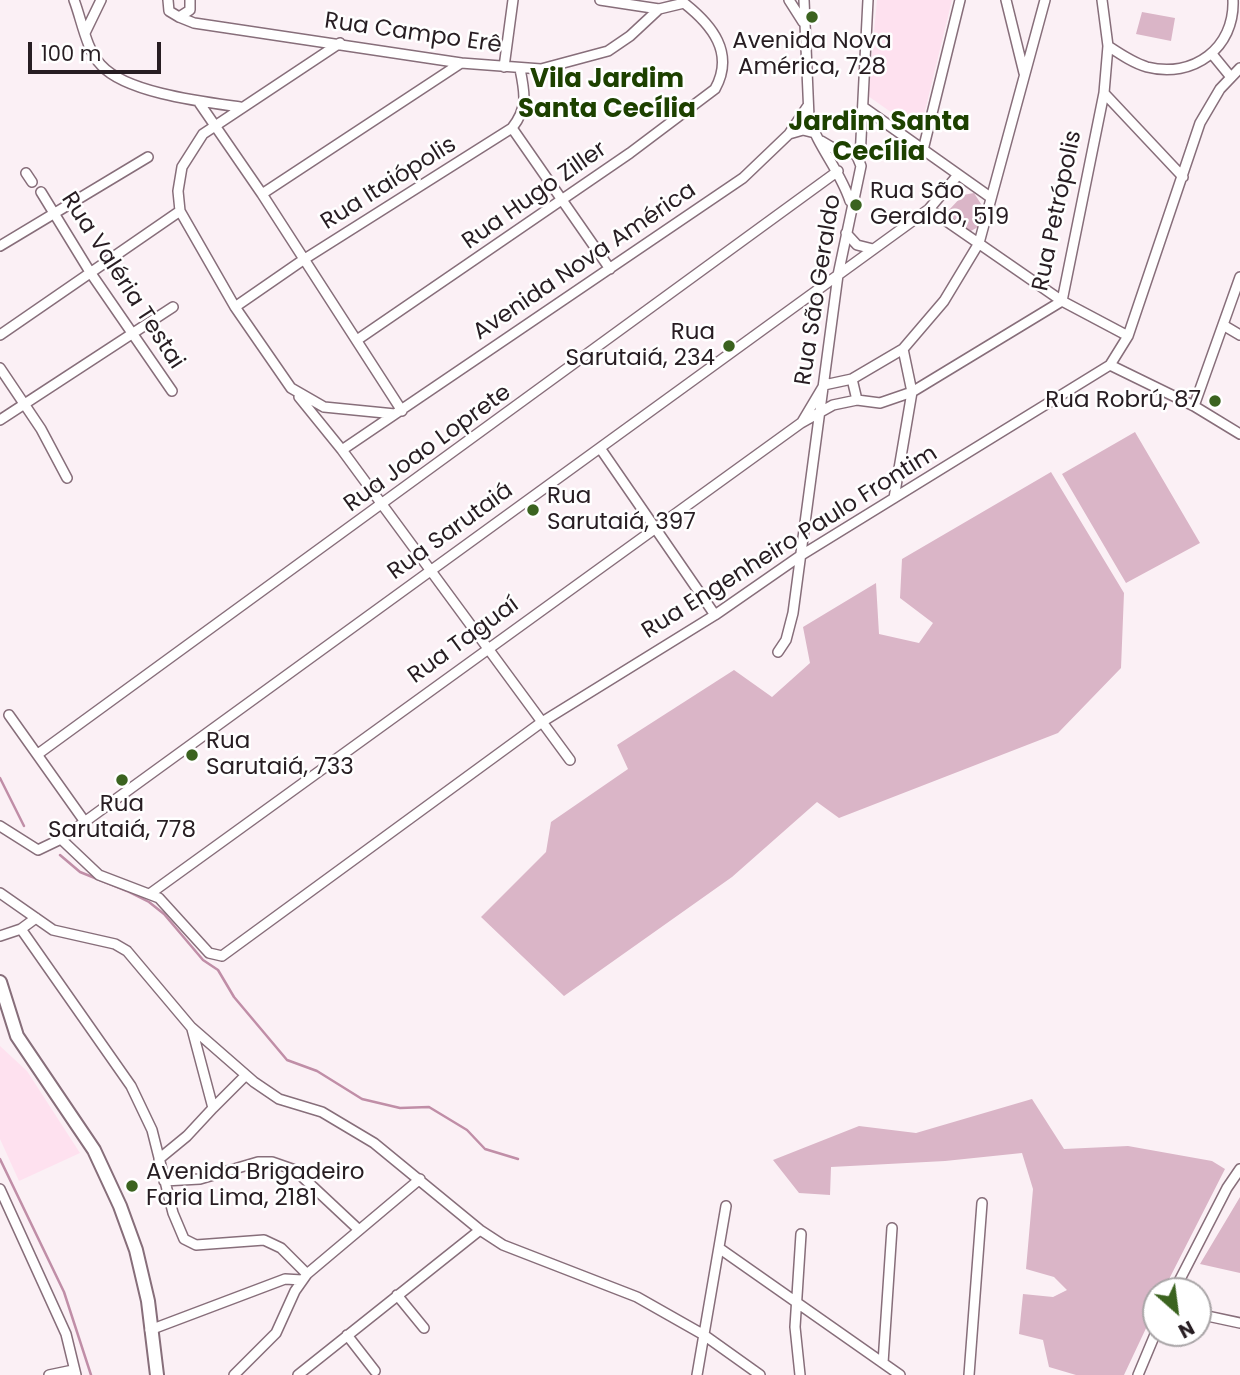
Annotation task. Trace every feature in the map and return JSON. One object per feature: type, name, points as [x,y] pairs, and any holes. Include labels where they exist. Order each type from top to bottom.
[{"type":"main road","points":[[0,982],[17,1036],[94,1150],[120,1206],[136,1250],[148,1301],[156,1375]]},
{"type":"street","points":[[74,0],[96,58],[107,71],[149,90],[240,107]]},
{"type":"street","points":[[85,33],[101,0]]},
{"type":"street","points":[[168,0],[169,11],[179,17],[191,3]]},
{"type":"street","points":[[504,67],[513,0]]},
{"type":"street","name":"Rua Hugo Ziller","points":[[357,340],[562,200],[715,89],[723,70],[720,44],[704,18],[684,2],[659,9],[600,0]]},
{"type":"street","points":[[789,0],[804,4],[807,107],[818,137],[839,171],[851,202]]},
{"type":"street","points":[[789,0],[804,24]]},
{"type":"street","points":[[839,171],[849,177],[858,172],[868,0]]},
{"type":"street","points":[[923,150],[960,0]]},
{"type":"street","points":[[1006,0],[1024,74]]},
{"type":"street","points":[[824,385],[852,379],[903,349],[944,301],[979,243],[1045,0]]},
{"type":"street","name":"Rua Petrópolis","points":[[857,400],[880,403],[912,392],[1062,301],[1104,93],[1108,46],[1102,0]]},
{"type":"street","points":[[1108,46],[1144,66],[1159,69],[1185,66],[1212,54],[1228,35],[1233,0]]},
{"type":"street","name":"Rua Campo Erê","points":[[191,3],[217,25]]},
{"type":"street","name":"Rua Campo Erê","points":[[179,17],[194,23],[461,63],[541,69],[608,51],[636,31],[659,9]]},
{"type":"street","points":[[340,43],[215,123],[185,158],[178,191],[180,211],[235,307],[291,388],[342,450],[570,760]]},
{"type":"street","points":[[1212,54],[1230,76]]},
{"type":"street","points":[[262,194],[461,63]]},
{"type":"street","name":"Rua Engenheiro Paulo Frontim","points":[[151,893],[167,905],[209,953],[217,956],[229,951],[542,722],[715,615],[800,556],[1110,365],[1128,336],[1200,123],[1230,76],[1240,68]]},
{"type":"street","points":[[520,69],[525,100],[521,118],[512,128],[610,269]]},
{"type":"street","points":[[1104,93],[1183,177]]},
{"type":"street","points":[[198,101],[357,340],[399,412]]},
{"type":"street","name":"Avenida Nova América","points":[[342,450],[743,178],[789,134],[807,107]]},
{"type":"street","points":[[863,107],[990,198]]},
{"type":"street","points":[[839,171],[837,158],[846,152],[862,125]]},
{"type":"street","name":"Rua Itaiópolis","points":[[235,307],[303,260],[512,128]]},
{"type":"street","points":[[789,134],[803,130],[860,159]]},
{"type":"street","points":[[0,246],[148,157]]},
{"type":"street","name":"Rua Joao Loprete","points":[[38,754],[383,506],[839,171]]},
{"type":"street","name":"Rua São Geraldo","points":[[779,652],[786,640],[793,613],[838,275],[858,172]]},
{"type":"street","points":[[26,173],[32,183]]},
{"type":"street","name":"Rua Sarutaiá","points":[[61,839],[929,209],[958,175]]},
{"type":"street","name":"Rua Valéria Testai","points":[[41,192],[51,213],[172,391]]},
{"type":"street","points":[[929,209],[1062,301],[1128,336]]},
{"type":"street","points":[[0,335],[180,211]]},
{"type":"street","points":[[846,233],[857,245],[873,249]]},
{"type":"street","points":[[1194,406],[1240,276]]},
{"type":"street","points":[[0,420],[173,307]]},
{"type":"street","points":[[1223,325],[1240,335]]},
{"type":"street","points":[[894,498],[912,392],[903,349]]},
{"type":"street","points":[[1110,365],[1194,406],[1240,434]]},
{"type":"street","points":[[0,368],[67,478]]},
{"type":"street","points":[[852,379],[857,400]]},
{"type":"street","name":"Rua Taguaí","points":[[801,423],[824,385]]},
{"type":"street","points":[[291,388],[324,407],[399,412]]},
{"type":"street","name":"Rua São Geraldo","points":[[820,415],[833,405],[857,400]]},
{"type":"street","name":"Rua Taguaí","points":[[151,893],[654,527],[801,423],[820,415]]},
{"type":"street","points":[[600,448],[715,615]]},
{"type":"street","points":[[9,715],[85,822]]},
{"type":"street","points":[[0,827],[38,850],[61,839],[99,875],[151,893]]},
{"type":"street","points":[[0,893],[64,934],[116,944],[127,951],[191,1027],[245,1076],[279,1099],[322,1112],[374,1143],[480,1230],[520,1254],[637,1297],[704,1335],[746,1370],[760,1375]]},
{"type":"street","points":[[0,936],[20,929],[36,918]]},
{"type":"street","points":[[20,929],[131,1086],[152,1130],[178,1229],[190,1243],[264,1240],[281,1248],[305,1277]]},
{"type":"street","points":[[191,1027],[213,1108]]},
{"type":"street","points":[[159,1159],[177,1145],[245,1076]]},
{"type":"street","points":[[164,1181],[200,1179],[258,1162],[272,1162],[295,1170],[358,1229]]},
{"type":"street","points":[[1181,1277],[1227,1188],[1240,1169]]},
{"type":"street","points":[[234,1375],[276,1333],[305,1277],[358,1229],[420,1179]]},
{"type":"street","points":[[0,1189],[2,1199],[66,1334],[75,1372],[49,1375]]},
{"type":"street","points":[[969,1375],[982,1203]]},
{"type":"street","points":[[697,1375],[726,1206]]},
{"type":"street","points":[[883,1363],[892,1228]]},
{"type":"street","points":[[298,1375],[480,1230]]},
{"type":"street","points":[[800,1234],[796,1302],[800,1375]]},
{"type":"street","points":[[719,1248],[900,1375]]},
{"type":"street","points":[[150,1330],[285,1279],[305,1277]]},
{"type":"street","points":[[397,1295],[424,1328]]},
{"type":"street","points":[[1212,1317],[1240,1323]]},
{"type":"street","points":[[347,1335],[375,1371]]},
{"type":"street","points":[[1138,1375],[1150,1347]]},
{"type":"shaded area","points":[[877,0],[952,0],[923,119],[915,129],[868,96]]},
{"type":"shaded area","points":[[1142,12],[1175,18],[1171,41],[1136,34]]},
{"type":"shaded area","points":[[974,193],[983,207],[980,226],[969,232],[951,220],[948,211],[963,195]]},
{"type":"shaded area","points":[[1135,432],[1200,543],[1126,583],[1062,474]]},
{"type":"shaded area","points":[[1051,472],[1124,593],[1121,668],[1058,733],[839,818],[817,802],[732,877],[564,996],[481,917],[546,852],[551,822],[628,769],[617,745],[734,670],[772,697],[810,663],[803,627],[876,583],[879,634],[919,643],[933,623],[900,598],[902,559]]},
{"type":"shaded area","points":[[0,1046],[27,1071],[80,1153],[19,1181],[0,1139]]},
{"type":"shaded area","points":[[1032,1099],[1064,1149],[1128,1146],[1212,1161],[1225,1169],[1170,1277],[1142,1277],[1142,1337],[1124,1375],[1076,1375],[1049,1367],[1043,1340],[1019,1334],[1023,1294],[1053,1297],[1067,1290],[1054,1277],[1026,1269],[1033,1189],[1022,1153],[945,1161],[831,1167],[830,1195],[799,1193],[773,1160],[859,1126],[916,1133]]},
{"type":"shaded area","points":[[1240,1197],[1240,1273],[1200,1264]]},
{"type":"waterway","points":[[0,778],[24,826]]},
{"type":"waterway","points":[[60,855],[80,872],[127,891],[149,902],[164,914],[203,960],[218,970],[234,997],[287,1060],[317,1071],[362,1099],[400,1108],[429,1107],[467,1130],[485,1149],[518,1159]]},
{"type":"waterway","points":[[0,1159],[64,1292],[91,1375]]},
{"type":"place","name":"Avenida Nova América, 728","points":[[812,17]]},
{"type":"place","name":"Rua São Geraldo, 519","points":[[856,205]]},
{"type":"place","name":"Rua Sarutaiá, 234","points":[[729,346]]},
{"type":"place","name":"Rua Robrú, 87","points":[[1215,401]]},
{"type":"place","name":"Rua Sarutaiá, 397","points":[[533,510]]},
{"type":"place","name":"Rua Sarutaiá, 733","points":[[192,755]]},
{"type":"place","name":"Rua Sarutaiá, 778","points":[[122,780]]},
{"type":"place","name":"Avenida Brigadeiro Faria Lima, 2181","points":[[132,1186]]},
{"type":"district","name":"Vila Jardim Santa Cecília","points":[[607,95]]},
{"type":"district","name":"Jardim Santa Cecília","points":[[879,138]]}]
